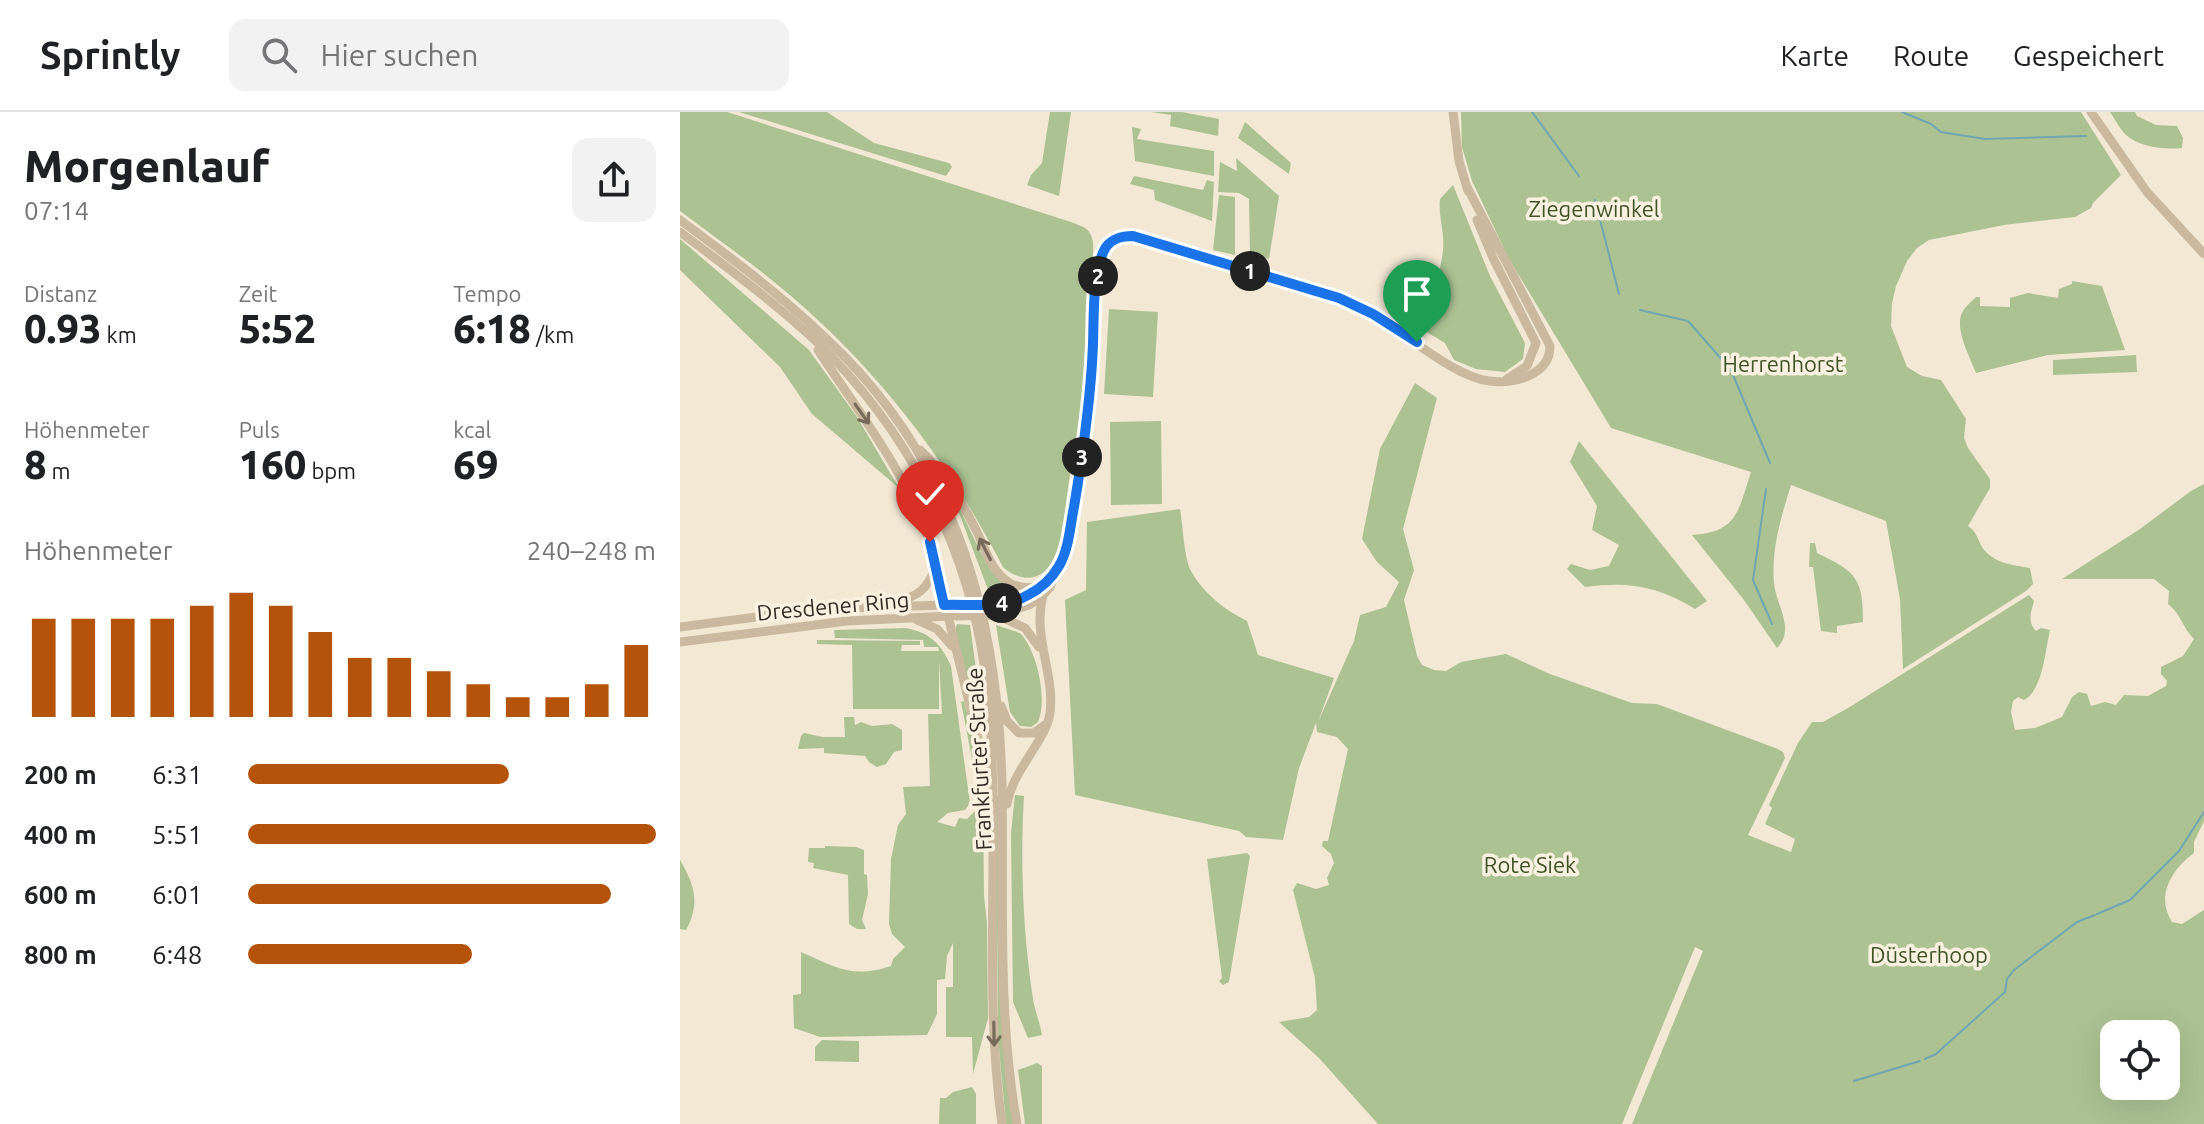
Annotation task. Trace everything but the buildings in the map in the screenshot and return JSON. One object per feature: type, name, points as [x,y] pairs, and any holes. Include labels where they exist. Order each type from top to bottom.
[{"type":"street","points":[[1453,112],[1454,135],[1469,200],[1494,260],[1536,343],[1527,366],[1504,381]]},
{"type":"street","points":[[2091,112],[2140,183],[2204,254]]},
{"type":"street","points":[[1467,187],[1550,346],[1547,361],[1537,370],[1523,379],[1504,381]]},
{"type":"street","name":"Frankfurter Straße","points":[[680,220],[764,284],[820,333],[867,381],[910,440],[934,481],[968,560],[985,619],[997,693],[1003,831],[1004,991],[1017,1124]]},
{"type":"street","name":"Frankfurter Straße","points":[[680,232],[801,328],[858,387],[914,465],[945,526],[970,598],[984,664],[991,741],[995,1047],[1002,1124]]},
{"type":"street","name":"Dresdener Ring","points":[[680,642],[800,626],[1002,612],[1024,603],[1043,590],[1058,569],[1066,548],[1092,385],[1098,277],[1102,256],[1112,240],[1133,236],[1339,298],[1373,314],[1461,371],[1486,381],[1504,381]]},
{"type":"street","points":[[801,328],[892,459],[922,520],[952,616],[958,656],[993,806]]},
{"type":"street","points":[[910,440],[932,461],[945,480],[1000,575],[1018,587],[1043,590],[1038,614],[1050,704],[1047,723],[1015,777],[1003,831]]},
{"type":"street","points":[[869,607],[904,600],[922,592],[936,566]]},
{"type":"street","points":[[1024,603],[1038,614]]},
{"type":"street","name":"Dresdener Ring","points":[[680,627],[779,612],[869,607],[949,605],[1002,612]]},
{"type":"street","points":[[1002,612],[1030,633],[1044,658]]},
{"type":"street","points":[[906,618],[937,629],[958,656]]},
{"type":"street","points":[[716,622],[716,636]]},
{"type":"street","points":[[997,693],[1007,721],[1015,731],[1034,733],[1047,723]]},
{"type":"green space","points":[[680,112],[727,112],[1074,223],[1089,232],[1093,250],[1088,287],[1084,393],[1061,538],[1050,565],[1040,575],[1021,577],[1003,567],[960,491],[936,456],[854,356],[777,285],[680,211]]},
{"type":"green space","points":[[739,112],[827,112],[874,143],[949,163],[952,167],[946,176]]},
{"type":"green space","points":[[1050,112],[1071,112],[1059,196],[1027,185],[1042,163]]},
{"type":"green space","points":[[1151,112],[1182,112],[1219,119],[1218,136],[1170,126],[1171,115]]},
{"type":"green space","points":[[1461,112],[2081,112],[2121,175],[2091,208],[2075,217],[2004,225],[1929,240],[1917,248],[1907,261],[1892,303],[1891,326],[1907,367],[1922,376],[1941,380],[1966,419],[1964,438],[1968,448],[1990,479],[1990,488],[1968,526],[1991,557],[2030,568],[2033,584],[1903,669],[1900,599],[1886,521],[1791,485],[1775,545],[1775,592],[1785,625],[1785,633],[1777,648],[1744,600],[1692,535],[1719,529],[1734,517],[1751,472],[1611,428],[1509,259],[1472,181],[1462,147]]},
{"type":"green space","points":[[2110,112],[2135,112],[2156,125],[2177,126],[2183,138],[2182,148],[2159,148],[2137,142],[2123,132]]},
{"type":"green space","points":[[1245,122],[1291,163],[1289,174],[1238,138]]},
{"type":"green space","points":[[1132,127],[1141,129],[1137,139],[1214,151],[1214,176],[1135,161]]},
{"type":"green space","points":[[1236,158],[1279,196],[1269,259],[1250,254],[1249,199],[1239,193],[1218,192],[1220,162],[1237,171]]},
{"type":"green space","points":[[1134,176],[1203,190],[1207,180],[1214,182],[1212,221],[1155,200],[1154,190],[1130,184]]},
{"type":"green space","points":[[1453,185],[1490,276],[1525,343],[1523,359],[1505,372],[1476,369],[1454,360],[1445,343],[1423,330],[1443,250],[1440,199]]},
{"type":"green space","points":[[1219,195],[1235,197],[1235,255],[1213,250]]},
{"type":"green space","points":[[680,239],[809,350],[857,417],[899,488],[812,414],[780,367],[680,270]]},
{"type":"green space","points":[[2072,281],[2102,286],[2125,350],[2048,355],[1976,373],[1964,342],[1960,318],[1976,297],[1980,297],[1980,306],[2010,307],[2010,298],[2028,293],[2058,298],[2059,289],[2072,284]]},
{"type":"green space","points":[[1109,309],[1158,312],[1153,397],[1104,394]]},
{"type":"green space","points":[[2136,355],[2137,372],[2053,375],[2053,360]]},
{"type":"green space","points":[[1415,383],[1437,398],[1403,529],[1414,570],[1404,600],[1417,656],[1422,665],[1446,671],[1461,662],[1506,654],[1550,674],[1632,703],[1657,704],[1778,749],[1785,758],[1748,835],[1791,852],[1795,839],[1765,824],[1772,808],[1769,805],[1798,743],[1812,722],[1823,722],[1848,708],[2029,595],[2034,601],[2031,624],[2036,631],[2041,628],[2050,630],[2035,688],[2024,700],[2018,697],[2013,701],[2011,712],[2015,730],[2035,728],[2062,717],[2072,697],[2079,692],[2087,694],[2091,706],[2105,702],[2116,705],[2124,695],[2148,696],[2166,686],[2161,667],[2183,656],[2194,639],[2168,604],[2169,591],[2154,579],[2062,579],[2204,484],[2204,821],[2194,842],[2194,853],[2179,867],[2168,884],[2165,902],[2172,922],[2182,924],[2204,910],[2204,1124],[1632,1124],[1703,951],[1695,947],[1622,1124],[1378,1124],[1319,1058],[1279,1022],[1309,1017],[1317,1010],[1315,978],[1293,890],[1297,883],[1316,889],[1329,885],[1327,878],[1334,863],[1331,854],[1322,846],[1323,841],[1328,841],[1348,749],[1337,737],[1317,732],[1316,723],[1299,768],[1283,840],[1246,837],[1239,831],[1075,795],[1065,600],[1086,590],[1087,522],[1180,509],[1191,571],[1215,600],[1247,621],[1258,655],[1334,678],[1318,722],[1354,641],[1360,615],[1386,607],[1399,582],[1377,562],[1362,539],[1380,449]]},
{"type":"green space","points":[[1161,421],[1162,504],[1111,505],[1110,422]]},
{"type":"green space","points":[[1579,441],[1707,601],[1695,609],[1643,587],[1585,587],[1567,569],[1571,564],[1590,570],[1609,566],[1619,545],[1592,530],[1597,506],[1570,462]]},
{"type":"green space","points":[[954,500],[993,573],[1010,588],[1009,592],[989,592]]},
{"type":"green space","points":[[1810,543],[1815,543],[1817,553],[1855,578],[1861,596],[1863,622],[1837,626],[1837,633],[1821,631],[1813,567],[1809,567]]},
{"type":"green space","points":[[957,624],[970,625],[984,728],[981,732],[955,631]]},
{"type":"green space","points":[[996,625],[1020,633],[1036,663],[1042,701],[1038,722],[1031,727],[1020,726],[1010,712]]},
{"type":"green space","points":[[906,628],[934,641],[951,666],[970,803],[965,810],[948,813],[937,822],[955,827],[959,818],[967,819],[977,809],[978,790],[961,702],[964,701],[979,759],[983,795],[988,1018],[973,1074],[972,1037],[946,1037],[946,987],[953,987],[953,943],[947,956],[945,979],[937,980],[937,1014],[927,1035],[820,1037],[794,1028],[793,995],[801,994],[801,952],[844,970],[866,971],[891,966],[893,959],[905,947],[892,934],[889,924],[891,859],[898,825],[906,814],[903,787],[930,786],[928,714],[942,714],[939,660],[939,709],[853,709],[852,645],[817,644],[817,640],[920,641],[920,645],[902,645],[901,651],[939,651],[938,647],[924,647],[923,640],[835,638],[834,630]]},
{"type":"green space","points":[[844,717],[854,717],[855,725],[861,722],[872,726],[892,724],[902,730],[902,750],[894,752],[886,764],[877,767],[865,756],[824,753],[824,748],[798,749],[804,733],[845,737]]},
{"type":"green space","points":[[1015,795],[1024,796],[1022,872],[1025,923],[1033,999],[1042,1035],[1028,1038],[1013,1002],[1011,833]]},
{"type":"green space","points":[[996,796],[999,796],[1014,1124],[1006,1124],[998,1038]]},
{"type":"green space","points":[[825,846],[864,850],[868,894],[862,920],[866,929],[857,929],[849,924],[848,875],[813,868],[814,863],[808,862],[809,848]]},
{"type":"green space","points":[[1247,853],[1250,856],[1229,982],[1223,985],[1219,981],[1222,978],[1207,859]]},
{"type":"green space","points":[[680,860],[694,894],[691,920],[686,930],[680,929]]},
{"type":"green space","points":[[822,1040],[859,1041],[859,1062],[815,1061],[815,1047]]},
{"type":"green space","points":[[1037,1063],[1042,1066],[1042,1124],[1025,1124],[1018,1070]]},
{"type":"green space","points":[[972,1087],[976,1094],[976,1124],[939,1124],[940,1098]]},
{"type":"waterway","points":[[1532,112],[1579,176]]},
{"type":"waterway","points":[[1902,112],[1931,124],[1941,132],[1985,139],[2086,136]]},
{"type":"waterway","points":[[1595,200],[1619,294]]},
{"type":"waterway","points":[[1640,310],[1688,321],[1731,370],[1770,463]]},
{"type":"waterway","points":[[1766,489],[1753,580],[1772,624]]},
{"type":"waterway","points":[[2097,914],[2130,900],[2179,851],[2204,812]]},
{"type":"waterway","points":[[1925,1059],[1936,1054],[2005,992],[2007,979],[2014,970],[2077,922],[2095,915]]},
{"type":"waterway","points":[[1854,1081],[1920,1061]]},
{"type":"route","points":[[930,542],[944,605],[1020,600],[1043,585],[1058,569],[1066,548],[1083,453],[1092,385],[1096,296],[1101,262],[1112,240],[1133,236],[1339,298],[1373,314],[1417,342]]},
{"type":"park label","name":"Ziegenwinkel","points":[[1594,209]]},
{"type":"park label","name":"Herrenhorst","points":[[1783,364]]},
{"type":"park label","name":"Rote Siek","points":[[1530,865]]},
{"type":"park label","name":"Düsterhoop","points":[[1929,955]]}]
